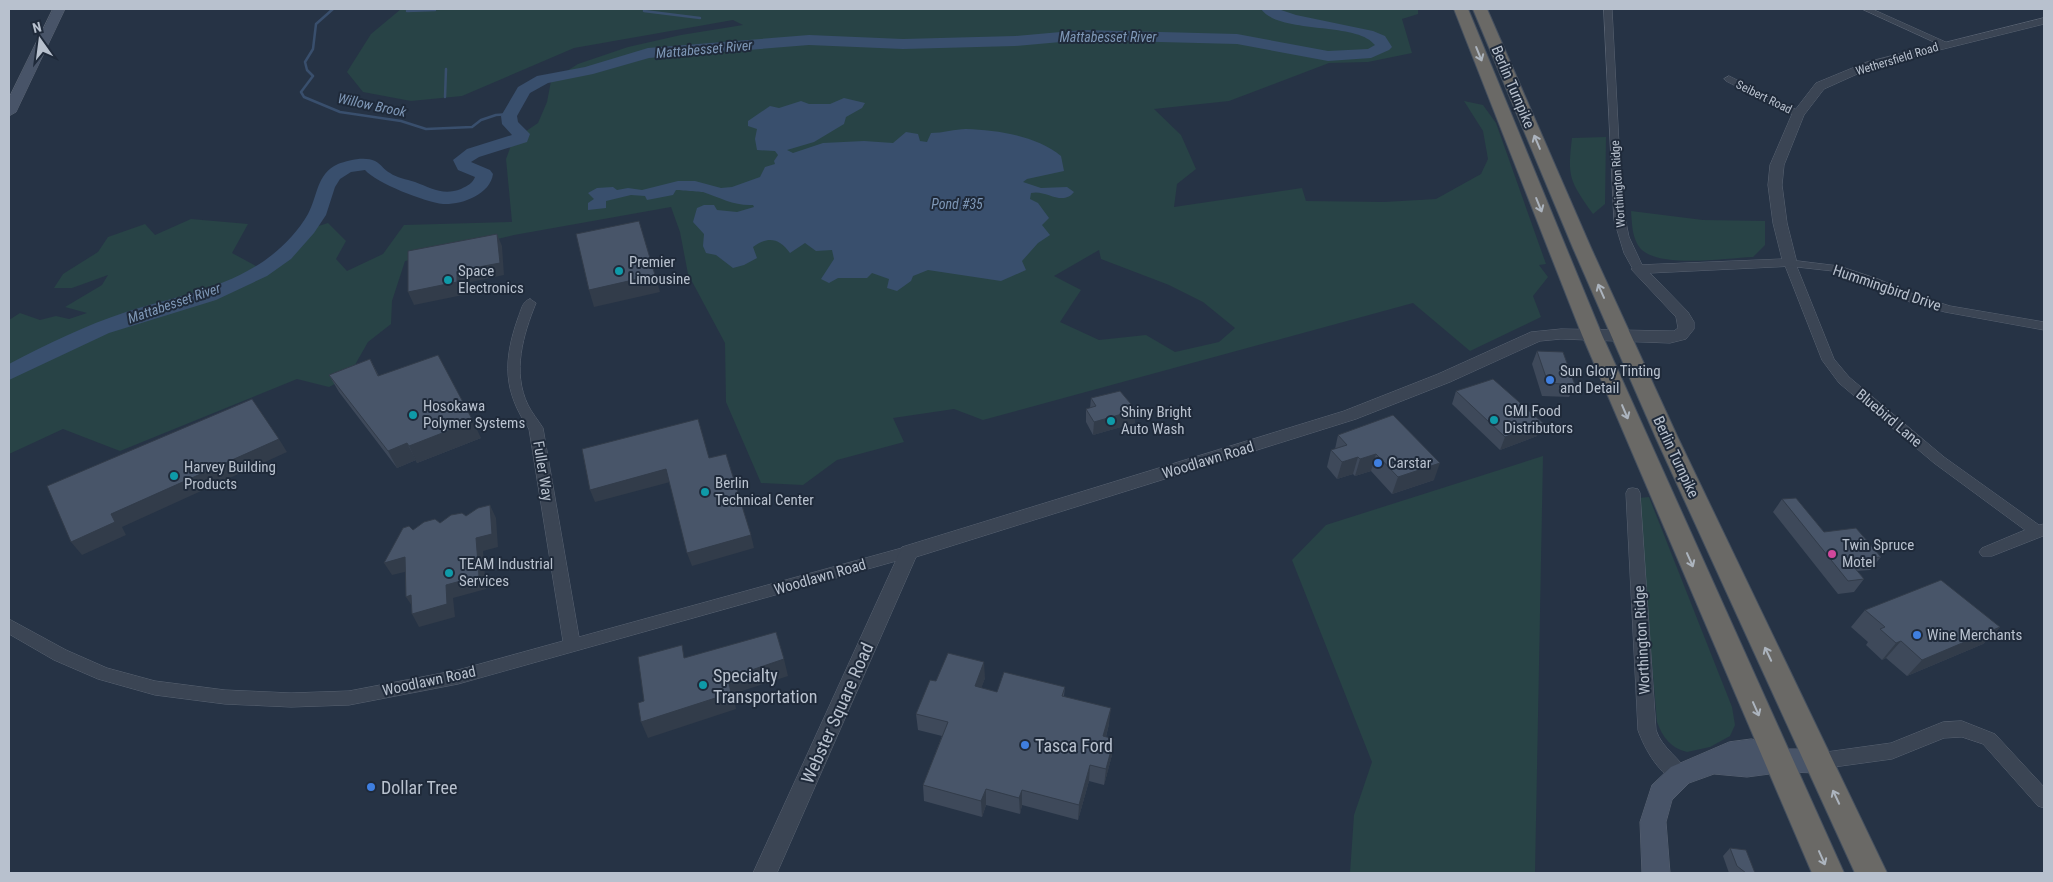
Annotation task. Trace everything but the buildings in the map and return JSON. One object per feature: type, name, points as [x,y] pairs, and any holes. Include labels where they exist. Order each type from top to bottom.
[{"type":"highway","name":"Berlin Turnpike","points":[[1461,9],[1592,335],[1828,873]]},
{"type":"highway","name":"Berlin Turnpike","points":[[1480,9],[1621,336],[1871,873]]},
{"type":"main road","points":[[9,112],[59,9]]},
{"type":"main road","points":[[1656,873],[1653,822],[1661,794],[1680,775],[1714,762],[1737,766],[1762,765],[1779,761],[1819,761]]},
{"type":"street","name":"Worthington Ridge","points":[[1608,9],[1618,214],[1626,248],[1638,269],[1683,315],[1686,322],[1686,329],[1680,335],[1670,338],[1621,336]]},
{"type":"street","points":[[1866,9],[1946,44]]},
{"type":"street","name":"Wethersfield Road","points":[[1790,263],[1780,223],[1775,185],[1776,165],[1798,114],[1820,86],[1871,64],[2044,21]]},
{"type":"street","name":"Seibert Road","points":[[1729,79],[1798,114]]},
{"type":"street","name":"Hummingbird Drive","points":[[1638,269],[1790,263],[1835,268],[1874,281],[1914,299],[1949,309],[2044,326]]},
{"type":"street","name":"Bluebird Lane","points":[[1790,263],[1828,360],[1844,380],[1939,460],[2041,531]]},
{"type":"street","name":"Fuller Way","points":[[530,303],[517,334],[514,374],[520,404],[536,428],[572,646]]},
{"type":"street","name":"Woodlawn Road","points":[[9,626],[60,655],[104,674],[155,688],[225,697],[284,700],[348,698],[458,677],[909,552],[1350,415],[1444,378],[1537,336],[1561,334],[1621,336]]},
{"type":"street","name":"Worthington Ridge","points":[[1632,493],[1647,730],[1650,742],[1658,753],[1680,775]]},
{"type":"street","points":[[1987,552],[2041,531]]},
{"type":"street","name":"Webster Square Road","points":[[765,873],[909,552]]},
{"type":"street","points":[[1819,761],[1892,751],[1944,730],[1962,729],[1989,739],[2044,800]]},
{"type":"green space","points":[[401,9],[1418,9],[1418,14],[1402,19],[1412,53],[1368,62],[1329,63],[1229,101],[1154,109],[1181,135],[1196,169],[1177,184],[1174,207],[1302,188],[1306,201],[1384,202],[1436,199],[1481,174],[1488,159],[1483,131],[1464,101],[1483,105],[1496,123],[1546,264],[1539,265],[1548,277],[1533,296],[1541,317],[1470,351],[1413,303],[983,420],[954,409],[893,418],[904,442],[837,460],[803,485],[761,483],[726,402],[725,343],[688,274],[680,232],[671,207],[514,235],[405,261],[392,301],[391,324],[368,342],[348,377],[329,387],[297,379],[120,451],[63,429],[9,454],[9,320],[20,313],[40,320],[56,316],[69,319],[87,313],[65,307],[102,285],[108,275],[72,288],[54,288],[63,274],[98,252],[108,237],[145,224],[155,235],[191,219],[248,224],[232,253],[265,271],[309,229],[328,223],[346,241],[336,259],[347,271],[383,254],[404,225],[512,222],[506,159],[513,140],[538,123],[547,102],[551,81],[578,64],[628,47],[681,35],[743,25],[733,20],[574,48],[462,96],[411,101],[363,92],[347,72],[371,34]],"holes":[[[1099,250],[1101,259],[1169,285],[1203,302],[1235,328],[1219,342],[1175,352],[1146,335],[1099,340],[1060,322],[1081,290],[1054,276]]]},
{"type":"green space","points":[[1606,137],[1605,204],[1593,214],[1579,194],[1572,179],[1570,162],[1572,138]]},
{"type":"green space","points":[[1631,211],[1703,220],[1765,221],[1765,245],[1753,257],[1693,261],[1661,258],[1649,254],[1637,244],[1633,231]]},
{"type":"green space","points":[[1543,456],[1535,873],[1350,873],[1354,815],[1372,762],[1292,560],[1326,525]]},
{"type":"green space","points":[[1649,497],[1732,707],[1735,725],[1730,736],[1710,747],[1687,752],[1676,748],[1668,742],[1657,722],[1638,498]]},
{"type":"water","name":"Pond #35","points":[[844,98],[865,103],[862,108],[846,117],[844,124],[814,142],[787,150],[793,153],[823,143],[864,141],[893,143],[906,132],[918,134],[920,141],[927,142],[931,133],[966,129],[1016,135],[1040,143],[1061,156],[1064,171],[1027,179],[1023,182],[1041,188],[1067,187],[1074,192],[1064,198],[1037,192],[1031,193],[1030,199],[1038,203],[1049,218],[1042,225],[1050,235],[1038,243],[1022,261],[1026,270],[1001,281],[928,270],[913,276],[911,281],[897,291],[887,288],[889,279],[872,273],[867,278],[838,278],[829,283],[821,279],[834,259],[832,250],[816,251],[805,243],[790,253],[782,244],[773,240],[758,243],[753,247],[757,258],[733,268],[716,255],[706,253],[703,246],[704,234],[693,222],[697,208],[704,205],[714,205],[717,210],[737,212],[754,207],[753,205],[734,203],[703,192],[676,190],[673,195],[647,200],[645,196],[631,195],[606,201],[606,208],[588,210],[588,203],[594,199],[588,193],[597,188],[613,187],[617,190],[628,188],[642,190],[678,181],[695,181],[721,188],[732,187],[760,177],[765,167],[775,164],[774,161],[778,155],[775,151],[757,150],[755,139],[757,129],[748,126],[748,121],[770,106],[779,108],[801,101],[809,104],[830,104]]},
{"type":"waterway","name":"Willow Brook","points":[[333,9],[316,24],[313,49],[305,62],[307,70],[313,76],[301,92],[304,97],[340,112],[401,121],[426,129],[472,127],[481,120],[496,115],[510,114]]},
{"type":"waterway","name":"Mattabesset River","points":[[9,373],[85,335],[138,316],[209,295],[235,285],[271,265],[284,255],[302,236],[317,215],[329,181],[344,168],[363,164],[370,165],[379,174],[388,179],[439,198],[453,198],[471,191],[480,184],[484,174],[464,166],[462,160],[473,153],[521,138],[521,134],[510,124],[509,116],[524,90],[543,79],[587,71],[648,53],[809,40],[903,44],[1015,41],[1083,35],[1237,39],[1328,56],[1371,53],[1384,47],[1379,40],[1368,34],[1294,19],[1278,15],[1268,9]]},
{"type":"waterway","points":[[407,11],[435,10]]},
{"type":"waterway","points":[[644,11],[700,18]]},
{"type":"waterway","points":[[445,97],[446,69]]},
{"type":"place","name":"Premier Limousine","points":[[619,271]]},
{"type":"place","name":"Space Electronics","points":[[448,280]]},
{"type":"place","name":"Sun Glory Tinting and Detail","points":[[1550,380]]},
{"type":"place","name":"Hosokawa Polymer Systems","points":[[413,415]]},
{"type":"place","name":"GMI Food Distributors","points":[[1494,420]]},
{"type":"place","name":"Shiny Bright Auto Wash","points":[[1111,421]]},
{"type":"place","name":"Carstar","points":[[1378,463]]},
{"type":"place","name":"Harvey Building Products","points":[[174,476]]},
{"type":"place","name":"Berlin Technical Center","points":[[705,492]]},
{"type":"place","name":"Twin Spruce Motel","points":[[1832,554]]},
{"type":"place","name":"TEAM Industrial Services","points":[[449,573]]},
{"type":"place","name":"Wine Merchants","points":[[1917,635]]},
{"type":"place","name":"Specialty Transportation","points":[[703,685]]},
{"type":"place","name":"Tasca Ford","points":[[1025,745]]},
{"type":"place","name":"Dollar Tree","points":[[371,787]]}]
